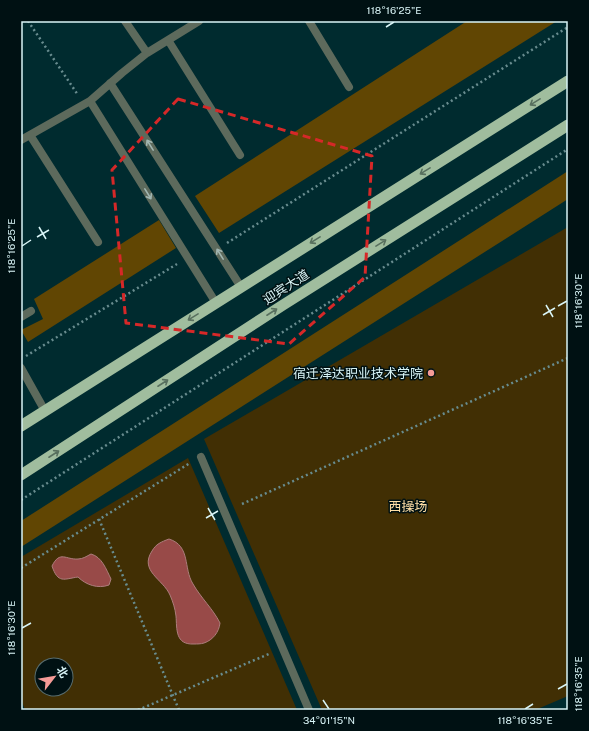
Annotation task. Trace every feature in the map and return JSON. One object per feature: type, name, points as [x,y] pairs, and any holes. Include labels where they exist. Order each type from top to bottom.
[{"type":"highway","name":"迎宾大道","points":[[21,426],[568,81]]},
{"type":"highway","name":"迎宾大道","points":[[21,475],[283,305],[568,125]]},
{"type":"lane","points":[[125,21],[147,53]]},
{"type":"lane","points":[[21,140],[87,103],[147,53],[199,21]]},
{"type":"lane","points":[[309,21],[349,87]]},
{"type":"lane","points":[[168,40],[240,154]]},
{"type":"lane","points":[[110,83],[240,287]]},
{"type":"lane","points":[[87,103],[216,303]]},
{"type":"lane","points":[[30,136],[98,242]]},
{"type":"lane","points":[[21,317],[31,311]]},
{"type":"lane","points":[[21,368],[45,411]]},
{"type":"lane","points":[[201,457],[309,710]]},
{"type":"path","points":[[28,21],[87,103]]},
{"type":"path","points":[[217,250],[568,27]]},
{"type":"path","points":[[21,500],[568,149]]},
{"type":"path","points":[[21,359],[188,258]]},
{"type":"path","points":[[242,504],[568,358]]},
{"type":"path","points":[[21,568],[201,457]]},
{"type":"path","points":[[99,519],[179,710]]},
{"type":"path","points":[[138,710],[282,648]]},
{"type":"highlighted area","points":[[178,99],[372,156],[365,277],[289,344],[126,323],[112,170]]},
{"type":"green space","name":"西操场","points":[[568,227],[568,696],[535,710],[322,710],[204,439]]},
{"type":"green space","points":[[188,458],[297,710],[25,710],[21,699],[21,557]]},
{"type":"shaded area","points":[[467,21],[557,21],[219,233],[195,196]]},
{"type":"shaded area","points":[[568,171],[568,199],[21,547],[21,521]]},
{"type":"shaded area","points":[[159,220],[176,248],[28,342],[21,330],[43,319],[34,299]]},
{"type":"shaded area","points":[[169,539],[176,542],[181,547],[186,558],[188,571],[193,584],[220,623],[215,635],[204,643],[188,644],[180,639],[170,595],[167,589],[150,569],[148,564],[149,558],[155,547]]},
{"type":"shaded area","points":[[91,554],[98,558],[105,567],[111,579],[109,585],[101,587],[92,586],[78,577],[62,579],[59,578],[54,572],[52,566],[58,558],[64,557],[80,559]]},
{"type":"place","name":"宿迁泽达职业技术学院","points":[[431,373]]}]
